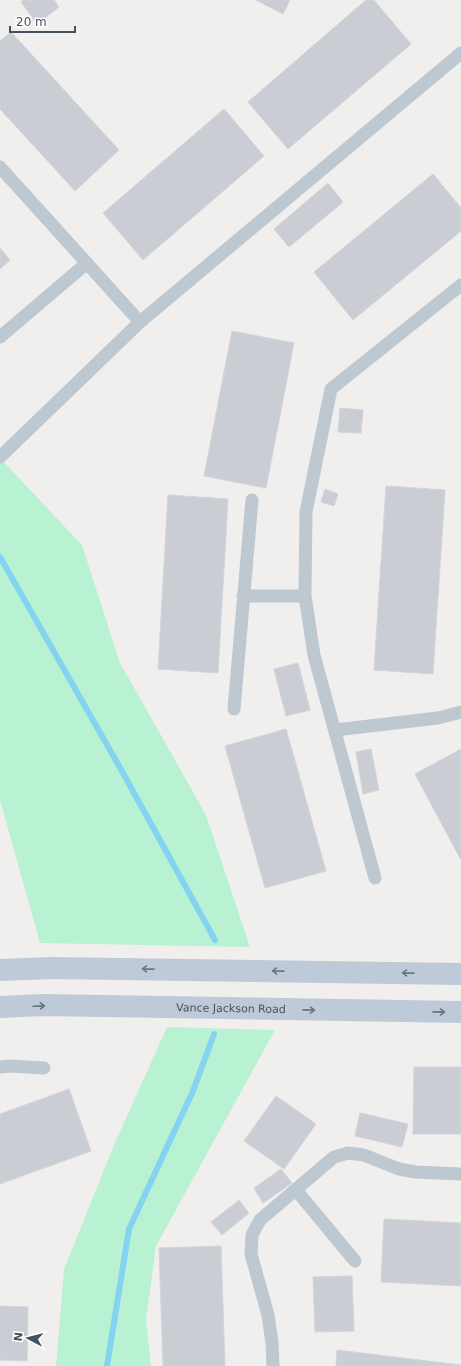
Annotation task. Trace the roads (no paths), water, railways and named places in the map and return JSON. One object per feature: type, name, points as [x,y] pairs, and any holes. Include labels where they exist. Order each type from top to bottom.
[{"type":"main road","points":[[0,970],[51,968],[461,974]]},
{"type":"main road","name":"Vance Jackson Road","points":[[0,1007],[43,1005],[461,1012]]},
{"type":"lane","points":[[0,457],[140,322],[461,53]]},
{"type":"lane","points":[[0,167],[140,322]]},
{"type":"lane","points":[[0,337],[87,263]]},
{"type":"lane","points":[[376,878],[314,655],[305,596],[306,512],[331,389],[461,285]]},
{"type":"lane","points":[[234,709],[252,500]]},
{"type":"lane","points":[[243,596],[305,596]]},
{"type":"lane","points":[[334,730],[438,718],[461,712]]},
{"type":"lane","points":[[0,1067],[11,1066],[44,1068]]},
{"type":"lane","points":[[273,1366],[272,1343],[268,1315],[251,1254],[252,1235],[260,1220],[334,1157],[348,1153],[364,1155],[399,1169],[415,1172],[461,1174]]},
{"type":"lane","points":[[296,1190],[355,1261]]},
{"type":"waterway","points":[[0,557],[123,773],[215,940]]},
{"type":"waterway","points":[[107,1366],[129,1229],[193,1091],[214,1034]]}]
